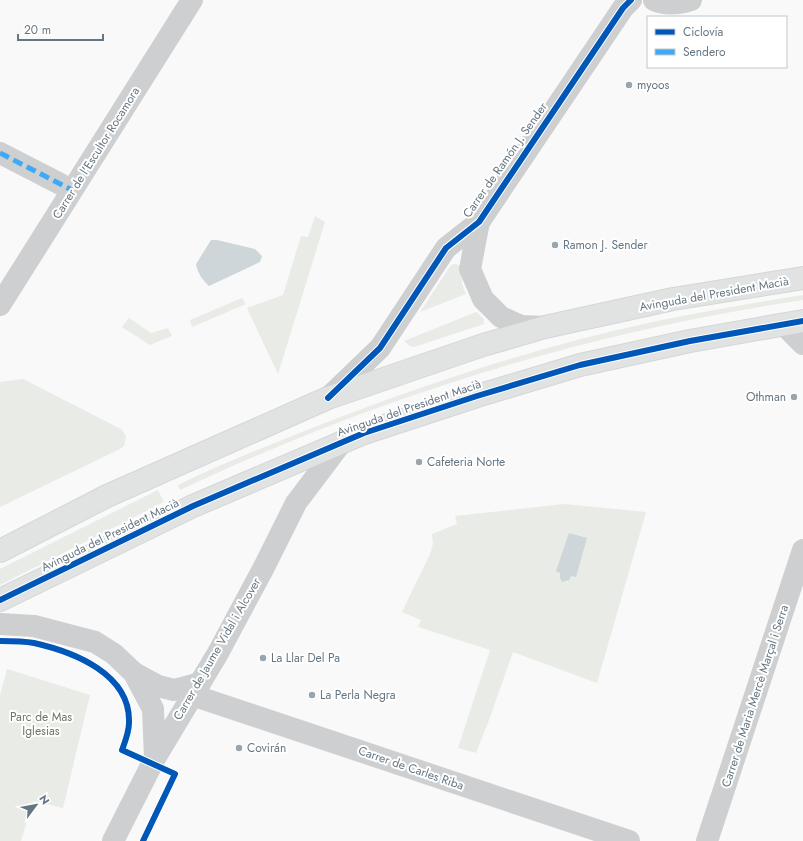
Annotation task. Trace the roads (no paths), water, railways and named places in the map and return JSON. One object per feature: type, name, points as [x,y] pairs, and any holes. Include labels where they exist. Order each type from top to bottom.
[{"type":"main road","name":"Avinguda del President Macià","points":[[0,550],[107,496],[328,398],[483,345],[546,328],[673,299],[803,278]]},
{"type":"main road","name":"Avinguda del President Macià","points":[[0,600],[193,506],[364,433],[469,398],[580,365],[690,341],[793,323]]},
{"type":"street","name":"Carrer de l'Escultor Rocamora","points":[[0,305],[192,0]]},
{"type":"street","name":"Carrer de Ramón J. Sender","points":[[328,398],[380,348],[446,248],[479,222],[618,14],[631,0]]},
{"type":"street","points":[[654,0],[669,4],[691,0]]},
{"type":"street","points":[[0,153],[72,190]]},
{"type":"street","name":"Carrer de Ramón J. Sender","points":[[479,222],[470,268],[483,299],[501,317],[522,326],[546,328]]},
{"type":"street","points":[[793,323],[803,344]]},
{"type":"street","name":"Carrer de Jaume Vidal i Alcover","points":[[113,841],[155,758],[218,653],[296,503],[342,442]]},
{"type":"street","name":"Carrer de Maria Mercè Marçal i Serra","points":[[707,841],[803,550]]},
{"type":"street","points":[[0,624],[34,626],[95,642],[114,654],[134,673],[158,686],[174,690],[196,689]]},
{"type":"street","points":[[134,673],[153,709],[155,758]]},
{"type":"street","name":"Carrer de Carles Riba","points":[[196,689],[629,841]]},
{"type":"place","name":"myoos","points":[[629,85]]},
{"type":"place","name":"Ramon J. Sender","points":[[555,245]]},
{"type":"place","name":"Othman","points":[[794,397]]},
{"type":"place","name":"Cafeteria Norte","points":[[419,462]]},
{"type":"place","name":"La Llar Del Pa","points":[[263,658]]},
{"type":"place","name":"La Perla Negra","points":[[312,695]]},
{"type":"place","name":"Covirán","points":[[239,748]]},
{"type":"park label","name":"Parc de Mas Iglesias","points":[[41,724]]}]
